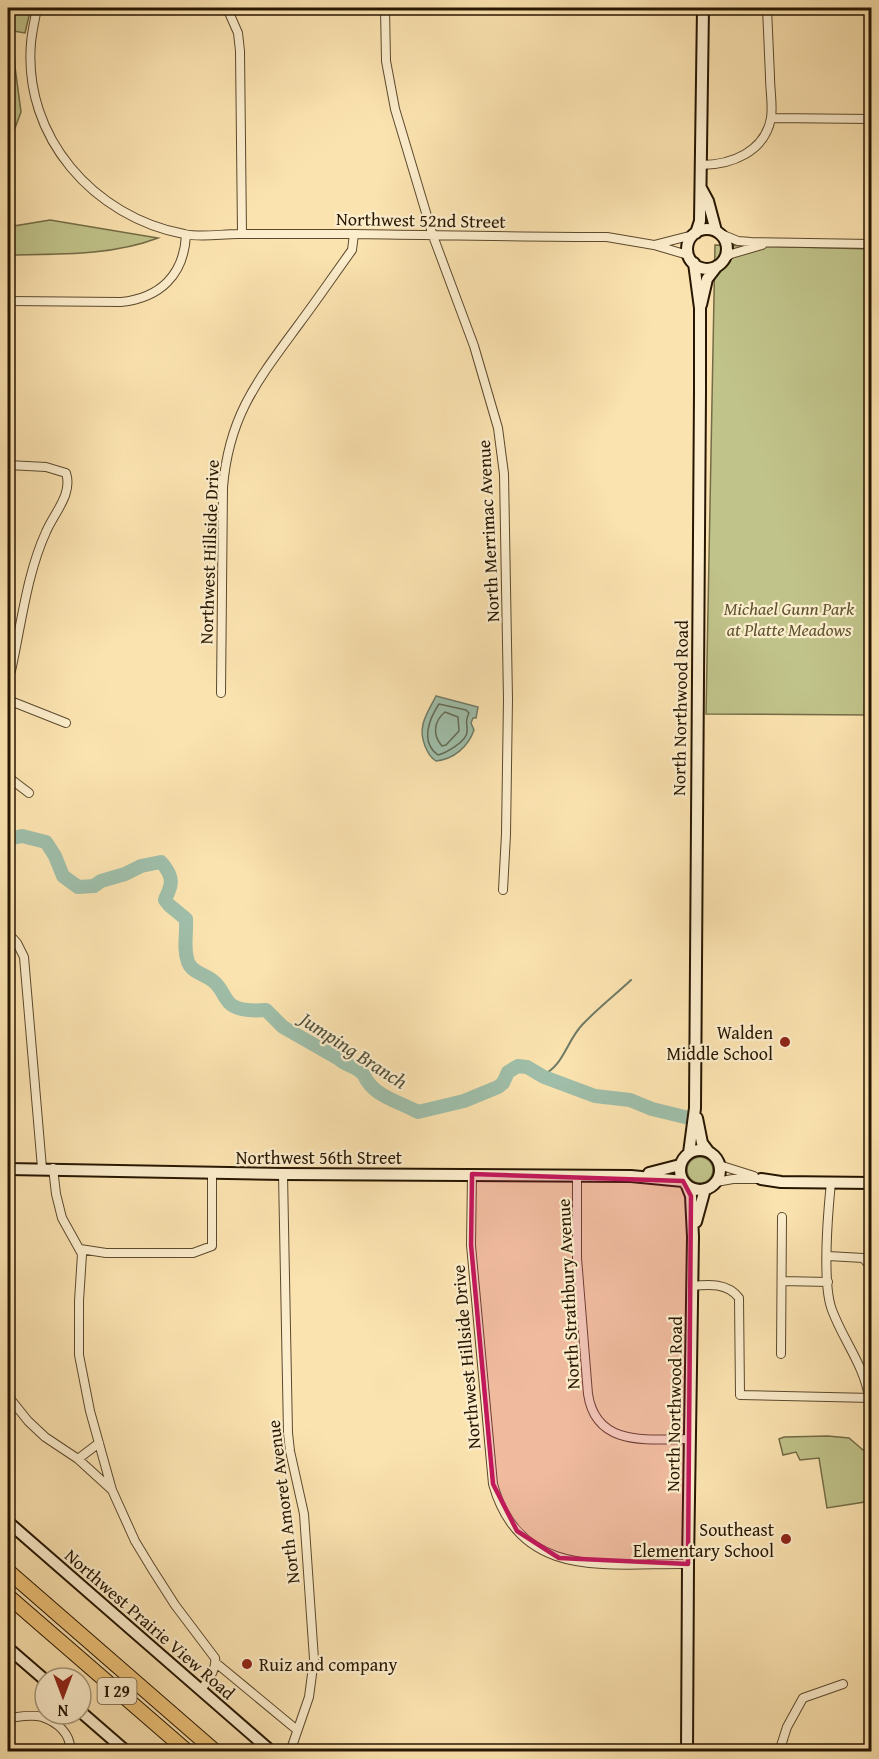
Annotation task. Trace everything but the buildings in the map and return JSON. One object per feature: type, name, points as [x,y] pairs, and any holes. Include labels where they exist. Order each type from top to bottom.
[{"type":"highway","name":"I 29","points":[[8,1571],[216,1752]]},
{"type":"highway","name":"I 29","points":[[8,1596],[188,1752]]},
{"type":"street","name":"Northwest 52nd Street","points":[[37,8],[31,44],[33,85],[44,125],[63,159],[90,189],[120,211],[153,226],[186,235],[607,237],[654,245],[691,259]]},
{"type":"street","points":[[227,8],[238,33],[240,51],[242,234]]},
{"type":"street","name":"North Merrimac Avenue","points":[[385,8],[386,61],[395,109],[433,236],[474,345],[498,428],[504,474],[508,699],[503,890]]},
{"type":"street","points":[[703,8],[700,220],[688,244],[691,259],[705,268],[721,262],[731,254],[769,243]]},
{"type":"street","points":[[701,165],[723,164],[750,152],[766,132],[771,118],[767,8]]},
{"type":"street","points":[[871,8],[872,24]]},
{"type":"street","points":[[771,118],[872,119]]},
{"type":"street","points":[[701,188],[708,201],[718,232],[727,248],[721,262]]},
{"type":"street","points":[[694,234],[705,229],[738,241],[872,244]]},
{"type":"street","name":"Northwest Hillside Drive","points":[[221,693],[223,487],[224,467],[232,432],[254,386],[352,250],[354,234]]},
{"type":"street","name":"Northwest 52nd Street","points":[[654,245],[694,234]]},
{"type":"street","points":[[8,301],[121,302],[142,298],[158,290],[174,274],[182,259],[186,235]]},
{"type":"street","name":"North Northwood Road","points":[[689,1153],[694,1108],[700,308],[691,259]]},
{"type":"street","name":"North Northwood Road","points":[[700,308],[707,279],[721,262]]},
{"type":"street","points":[[8,465],[46,467],[66,473],[69,482],[65,496],[46,531],[34,562],[8,679]]},
{"type":"street","points":[[8,700],[66,723]]},
{"type":"street","points":[[8,777],[29,793]]},
{"type":"street","points":[[8,933],[17,943],[24,957],[48,1168],[62,1218],[70,1236],[80,1249],[82,1259],[79,1355],[112,1490],[135,1541],[175,1605],[212,1653],[216,1663],[297,1730]]},
{"type":"street","name":"North Northwood Road","points":[[694,1108],[702,1143],[708,1151]]},
{"type":"street","points":[[716,1182],[720,1170],[719,1165],[717,1159],[708,1151],[695,1150],[689,1153],[680,1165],[679,1170],[685,1184],[693,1189],[705,1189],[716,1182],[733,1179],[872,1183]]},
{"type":"street","name":"Northwest 56th Street","points":[[631,1176],[664,1171],[680,1165]]},
{"type":"street","points":[[719,1165],[761,1179]]},
{"type":"street","name":"Northwest 56th Street","points":[[8,1169],[283,1174],[631,1176],[685,1184]]},
{"type":"street","points":[[80,1249],[106,1253],[193,1252],[212,1246],[212,1172]]},
{"type":"street","name":"North Amoret Avenue","points":[[283,1174],[288,1433],[304,1514],[314,1659],[312,1685],[290,1752]]},
{"type":"street","name":"Northwest Hillside Drive","points":[[472,1174],[471,1245],[493,1484],[502,1510],[517,1531],[534,1546],[572,1562],[688,1564]]},
{"type":"street","name":"North Strathbury Avenue","points":[[577,1175],[578,1258],[588,1394],[593,1411],[603,1426],[624,1437],[690,1439]]},
{"type":"street","points":[[692,1286],[722,1286],[730,1289],[739,1298],[740,1395],[870,1398],[867,1382],[831,1308],[828,1256],[831,1182]]},
{"type":"street","name":"North Northwood Road","points":[[685,1184],[691,1196],[693,1237],[687,1752]]},
{"type":"street","name":"North Northwood Road","points":[[693,1237],[705,1189]]},
{"type":"street","points":[[781,1354],[782,1217]]},
{"type":"street","points":[[828,1256],[863,1258],[872,1268]]},
{"type":"street","points":[[782,1281],[828,1282]]},
{"type":"street","points":[[8,1396],[28,1421],[45,1437],[78,1459],[112,1490]]},
{"type":"street","points":[[78,1459],[99,1443]]},
{"type":"street","name":"Northwest Prairie View Road","points":[[8,1522],[272,1752]]},
{"type":"street","points":[[8,1648],[33,1670]]},
{"type":"street","points":[[201,1690],[213,1673],[216,1663]]},
{"type":"street","points":[[779,1752],[787,1727],[803,1698],[843,1684]]},
{"type":"street","points":[[8,1718],[40,1716],[59,1726],[70,1740],[70,1752]]},
{"type":"street","points":[[93,1722],[127,1752]]},
{"type":"highlighted area","points":[[472,1174],[683,1181],[691,1196],[688,1564],[559,1558],[517,1531],[493,1484],[471,1245]]},
{"type":"green space","points":[[8,8],[31,8],[25,33],[13,31],[21,112],[15,128],[8,126]]},
{"type":"green space","points":[[50,220],[158,238],[103,251],[8,255],[8,227]]},
{"type":"green space","name":"Michael Gunn Park at Platte Meadows","points":[[715,245],[871,249],[871,715],[706,714]]},
{"type":"green space","points":[[700,1157],[709,1161],[713,1170],[709,1179],[700,1183],[691,1179],[687,1170],[691,1161]]},
{"type":"green space","points":[[828,1436],[849,1438],[863,1450],[871,1448],[871,1501],[827,1508],[819,1458],[800,1460],[796,1452],[783,1455],[779,1439]]},
{"type":"water","points":[[436,696],[478,707],[476,718],[473,718],[471,723],[474,730],[468,742],[449,758],[436,761],[427,751],[422,732],[426,714]]},
{"type":"waterway","name":"Jumping Branch","points":[[8,839],[22,836],[46,842],[63,876],[78,887],[94,886],[101,881],[125,874],[141,866],[161,862],[171,878],[165,900],[186,919],[186,952],[192,969],[215,983],[230,1004],[250,1010],[266,1010],[283,1027],[358,1069],[378,1092],[418,1112],[464,1101],[498,1087],[503,1083],[508,1072],[518,1066],[527,1067],[544,1077],[595,1096],[630,1100],[652,1109],[689,1118]]},
{"type":"waterway","points":[[541,1076],[549,1072],[560,1060],[582,1025],[631,980]]},
{"type":"place","name":"Walden Middle School","points":[[785,1042]]},
{"type":"place","name":"Southeast Elementary School","points":[[786,1539]]},
{"type":"place","name":"Ruiz and company","points":[[247,1664]]}]
